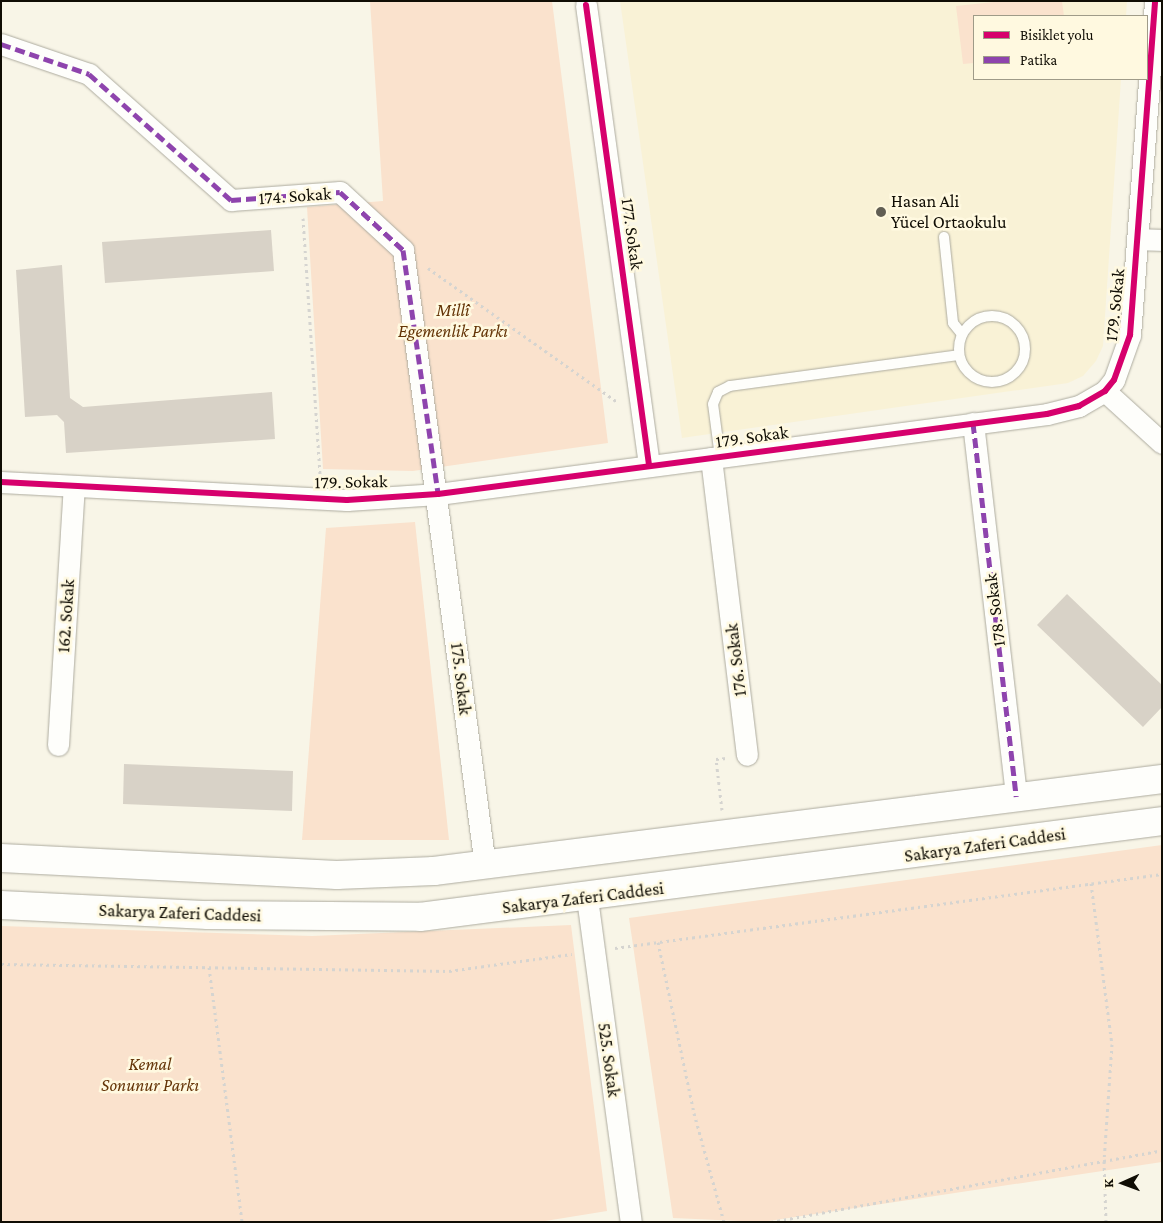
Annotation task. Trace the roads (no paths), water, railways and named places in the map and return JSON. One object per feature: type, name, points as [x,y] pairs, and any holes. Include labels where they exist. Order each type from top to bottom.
[{"type":"main road","points":[[1,858],[337,875],[485,865],[1162,779]]},
{"type":"main road","name":"Sakarya Zaferi Caddesi","points":[[1,905],[208,915],[420,917],[587,898],[1162,822]]},
{"type":"street","name":"179. Sokak","points":[[1,482],[322,499],[438,494],[1062,411],[1105,391],[1123,361],[1130,335],[1155,1]]},
{"type":"street","name":"177. Sokak","points":[[586,5],[648,466]]},
{"type":"street","name":"174. Sokak","points":[[1,44],[89,74],[231,200],[340,192],[403,250],[438,494]]},
{"type":"street","points":[[1137,239],[1162,240]]},
{"type":"street","points":[[1105,391],[1162,443]]},
{"type":"street","name":"178. Sokak","points":[[973,424],[1016,797]]},
{"type":"street","name":"176. Sokak","points":[[716,457],[747,755]]},
{"type":"street","name":"162. Sokak","points":[[58,745],[74,486]]},
{"type":"street","name":"175. Sokak","points":[[438,494],[485,865]]},
{"type":"street","name":"525. Sokak","points":[[587,898],[631,1222]]},
{"type":"lane","points":[[944,237],[954,324],[962,334]]},
{"type":"lane","points":[[981,318],[1006,319],[1022,335],[1024,356],[1013,375],[995,382],[976,378],[959,355],[962,334],[981,318]]},
{"type":"lane","points":[[716,457],[713,404],[718,392],[730,386],[959,355]]},
{"type":"place","name":"Hasan Ali Yücel Ortaokulu","points":[[881,212]]},
{"type":"park label","name":"Millî Egemenlik Parkı","points":[[453,321]]},
{"type":"park label","name":"Kemal Sonunur Parkı","points":[[150,1075]]}]
